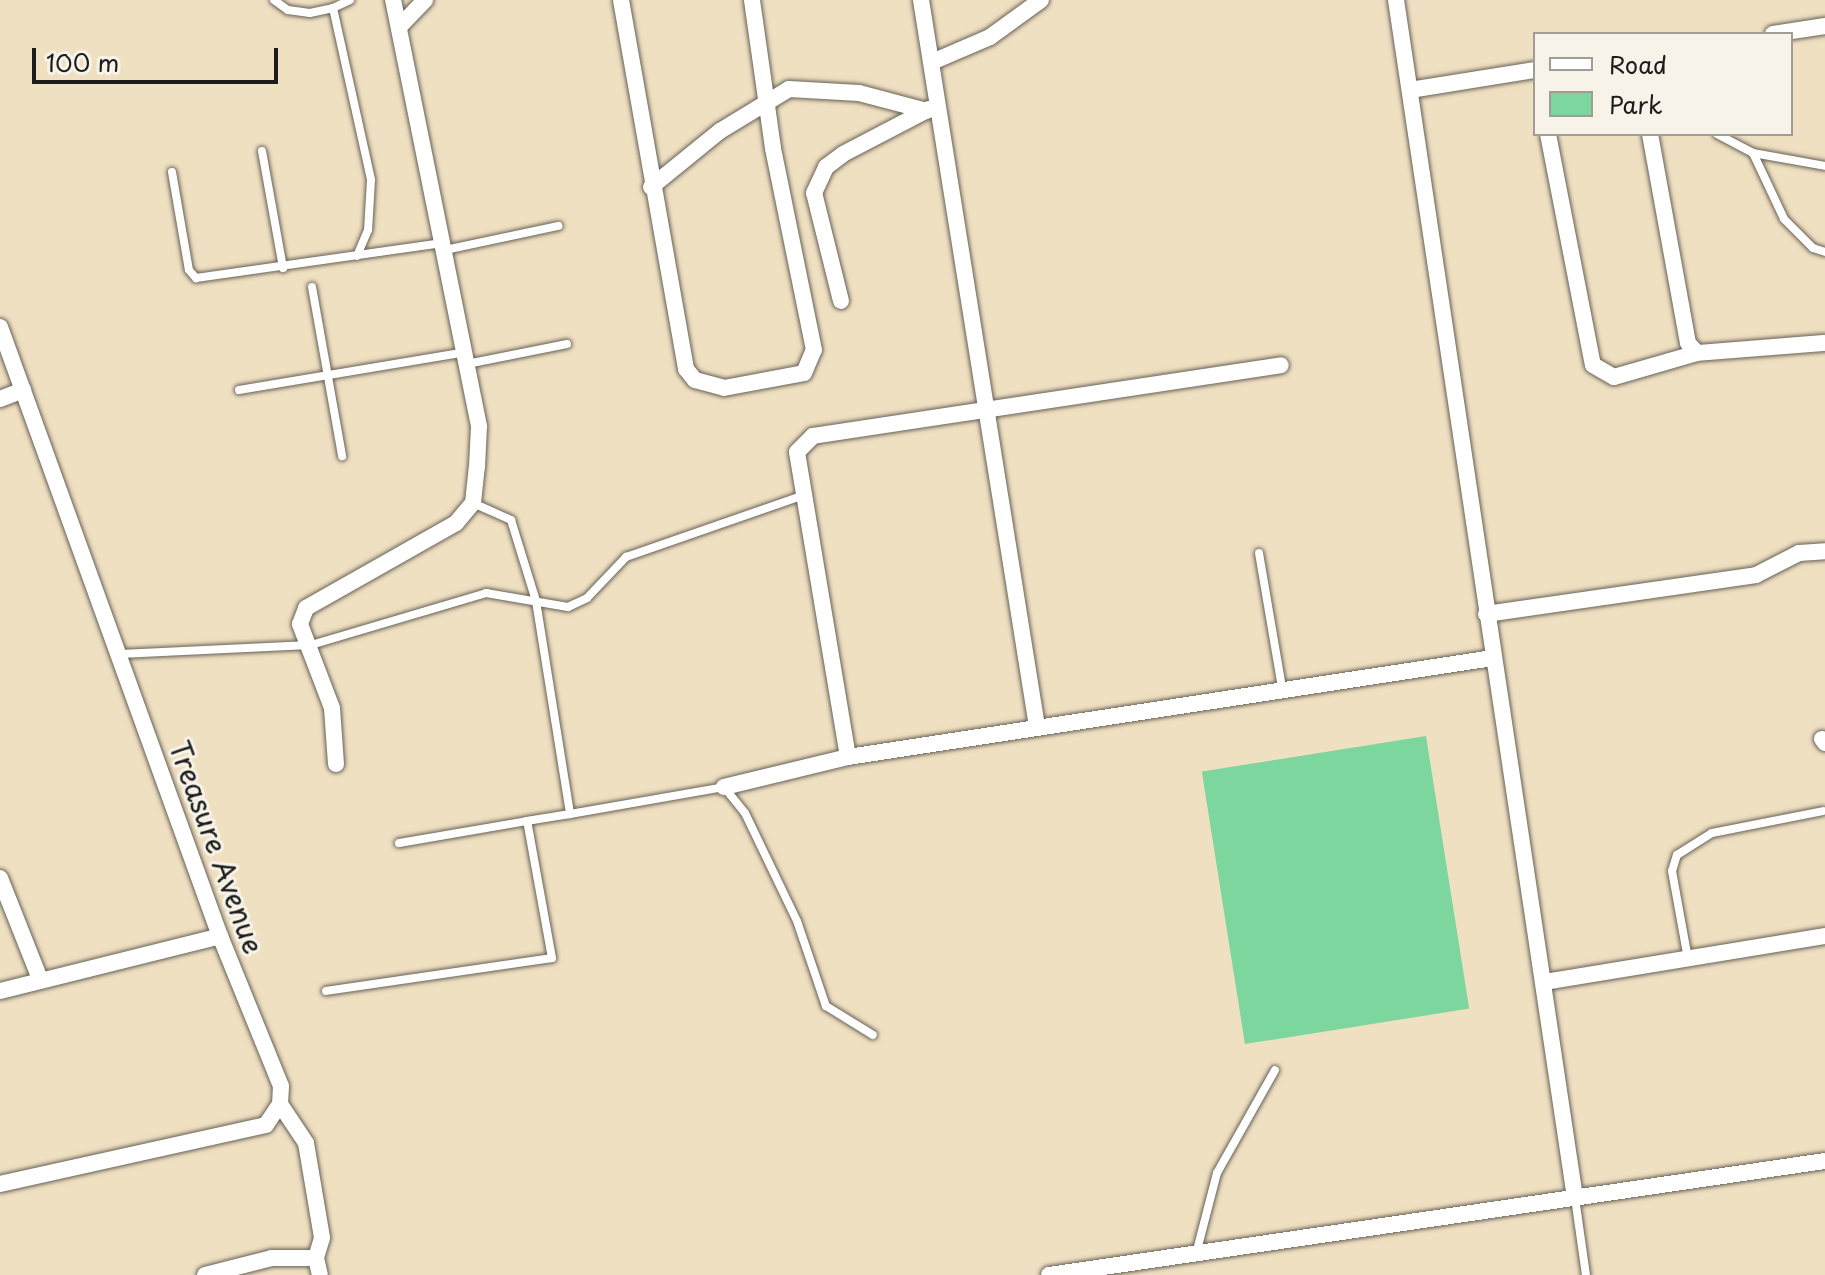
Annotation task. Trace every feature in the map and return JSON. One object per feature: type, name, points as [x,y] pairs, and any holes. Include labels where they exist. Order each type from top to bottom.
[{"type":"street","points":[[336,764],[332,708],[311,645],[300,624],[306,608],[427,542],[473,503],[479,426],[393,0]]},
{"type":"street","points":[[400,26],[425,0]]},
{"type":"street","points":[[621,0],[651,187],[686,369],[695,380],[724,388],[804,373],[814,350],[766,101],[752,0]]},
{"type":"street","points":[[921,0],[932,62],[933,107],[988,409],[1037,727]]},
{"type":"street","points":[[932,62],[990,37],[1041,0]]},
{"type":"street","points":[[1396,0],[1575,1198]]},
{"type":"street","points":[[1786,32],[1825,26]]},
{"type":"street","points":[[1410,90],[1533,70]]},
{"type":"street","points":[[651,187],[766,101],[789,89],[828,88],[933,107]]},
{"type":"street","points":[[841,301],[814,193],[826,167],[843,154],[933,107]]},
{"type":"street","points":[[1548,136],[1593,365],[1614,377],[1697,353],[1825,343]]},
{"type":"street","points":[[1650,136],[1688,343],[1697,353]]},
{"type":"street","name":"Treasure Avenue","points":[[0,327],[220,936],[281,1086],[280,1104]]},
{"type":"street","points":[[848,757],[797,452],[813,436],[1281,365]]},
{"type":"street","points":[[0,399],[23,390]]},
{"type":"street","points":[[1486,614],[1756,575],[1799,553],[1825,551]]},
{"type":"street","points":[[724,787],[848,757],[1282,687],[1493,658]]},
{"type":"street","points":[[0,878],[40,979]]},
{"type":"street","points":[[0,991],[220,936]]},
{"type":"street","points":[[1544,982],[1825,936]]},
{"type":"street","points":[[0,1184],[266,1125],[280,1104],[306,1143],[322,1238],[316,1258],[320,1275]]},
{"type":"street","points":[[1049,1275],[1825,1161]]},
{"type":"street","points":[[205,1275],[272,1258],[316,1258]]},
{"type":"lane","points":[[274,0],[288,10],[310,13],[350,0]]},
{"type":"lane","points":[[333,8],[371,180],[368,230],[357,256]]},
{"type":"lane","points":[[1721,136],[1753,153],[1825,166]]},
{"type":"lane","points":[[262,151],[283,268]]},
{"type":"lane","points":[[1753,153],[1784,219],[1813,248],[1825,252]]},
{"type":"lane","points":[[172,172],[189,270],[196,278],[445,246],[558,226]]},
{"type":"lane","points":[[312,287],[342,456]]},
{"type":"lane","points":[[239,390],[328,375],[567,344]]},
{"type":"lane","points":[[119,654],[311,645],[486,593],[568,607],[587,598],[626,557],[805,495]]},
{"type":"lane","points":[[473,503],[511,520],[536,601],[570,814]]},
{"type":"lane","points":[[1259,553],[1282,687]]},
{"type":"lane","points":[[399,843],[724,787],[745,813],[797,921],[826,1006],[873,1035]]},
{"type":"lane","points":[[1688,959],[1672,871],[1677,855],[1712,833],[1823,811]]},
{"type":"lane","points":[[326,991],[552,958],[527,821]]},
{"type":"lane","points":[[1196,1254],[1217,1173],[1275,1070]]},
{"type":"lane","points":[[1575,1198],[1586,1275]]},
{"type":"green space","points":[[1426,736],[1469,1009],[1245,1044],[1202,772]]}]
